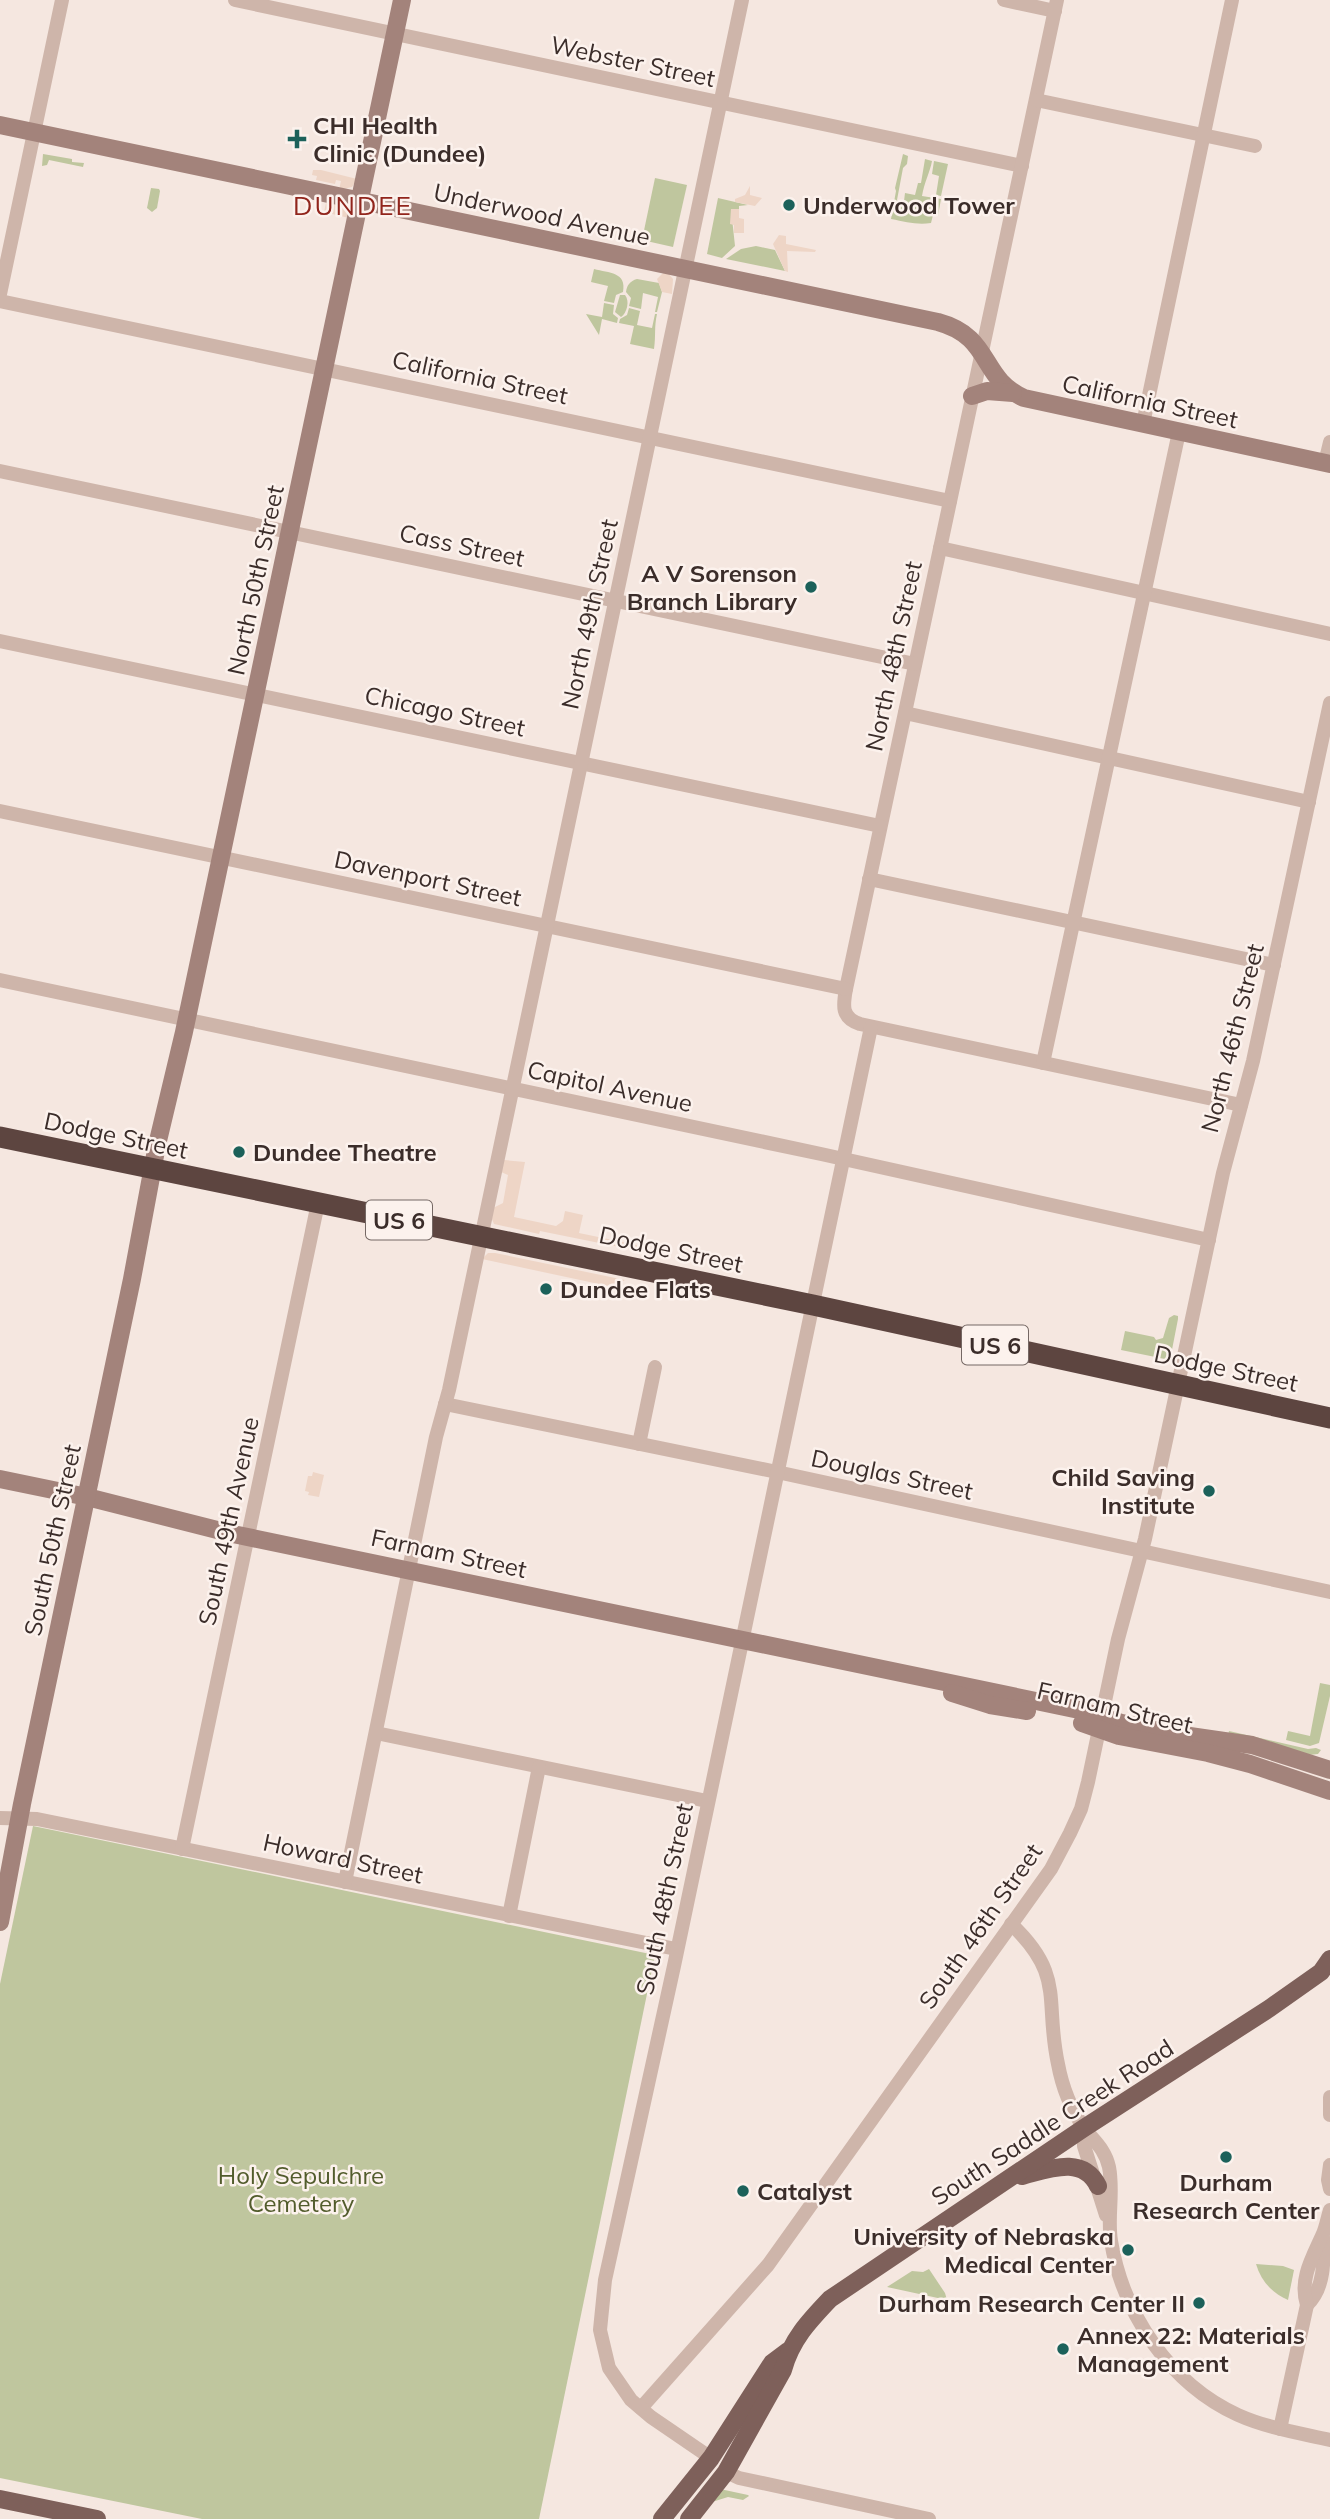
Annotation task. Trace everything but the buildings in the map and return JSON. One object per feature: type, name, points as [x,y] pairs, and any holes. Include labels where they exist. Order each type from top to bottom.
[{"type":"highway","name":"Dodge Street","points":[[0,1137],[813,1305],[1320,1416]]},
{"type":"highway","points":[[1320,1416],[1330,1432]]},
{"type":"main road","name":"North 50th Street","points":[[153,1169],[187,1020],[402,0]]},
{"type":"main road","name":"Underwood Avenue","points":[[0,125],[942,323],[966,334],[982,351]]},
{"type":"main road","points":[[982,351],[999,381],[1014,393]]},
{"type":"main road","points":[[972,396],[987,391],[1014,393]]},
{"type":"main road","name":"California Street","points":[[1014,393],[1039,402],[1328,463]]},
{"type":"main road","name":"South 50th Street","points":[[0,1922],[153,1169]]},
{"type":"main road","name":"Farnam Street","points":[[0,1479],[87,1497],[248,1537],[1079,1710],[1119,1736],[1208,1753],[1330,1791]]},
{"type":"main road","name":"Farnam Street","points":[[1100,1723],[1252,1745],[1330,1770]]},
{"type":"main road","name":"South Saddle Creek Road","points":[[689,2519],[726,2472],[783,2370],[788,2351],[798,2335],[830,2299],[1084,2128],[1260,2015],[1327,1967]]},
{"type":"main road","points":[[1009,2179],[1074,2166],[1090,2175],[1098,2186]]},
{"type":"main road","name":"South Saddle Creek Road","points":[[662,2519],[711,2458],[772,2364],[788,2351]]},
{"type":"main road","points":[[0,2499],[97,2519]]},
{"type":"street","points":[[0,294],[62,0]]},
{"type":"street","name":"Webster Street","points":[[235,0],[1022,166]]},
{"type":"street","name":"North 49th Street","points":[[345,1882],[742,0]]},
{"type":"street","points":[[1004,0],[1056,5]]},
{"type":"street","points":[[1143,424],[1232,0]]},
{"type":"street","name":"North 48th Street","points":[[872,1027],[855,1023],[847,1017],[843,1007],[846,989],[1056,5]]},
{"type":"street","points":[[1036,100],[1255,146]]},
{"type":"street","name":"California Street","points":[[0,301],[950,500]]},
{"type":"street","points":[[1043,1063],[1179,432]]},
{"type":"street","points":[[1328,463],[1330,442]]},
{"type":"street","name":"Cass Street","points":[[0,471],[915,664]]},
{"type":"street","points":[[940,548],[1330,634]]},
{"type":"street","name":"Chicago Street","points":[[0,641],[880,826]]},
{"type":"street","name":"North 46th Street","points":[[1178,1384],[1228,1147],[1250,1072],[1330,703]]},
{"type":"street","points":[[905,713],[1309,802]]},
{"type":"street","name":"Davenport Street","points":[[0,811],[846,989]]},
{"type":"street","points":[[869,879],[1274,965]]},
{"type":"street","name":"Capitol Avenue","points":[[0,980],[1209,1240]]},
{"type":"street","points":[[813,1305],[872,1027],[1241,1105]]},
{"type":"street","name":"South 49th Avenue","points":[[182,1849],[318,1203]]},
{"type":"street","name":"South 48th Street","points":[[711,2458],[628,2397],[609,2368],[600,2330],[605,2280],[813,1305]]},
{"type":"street","points":[[639,1444],[655,1367]]},
{"type":"street","name":"South 46th Street","points":[[641,2408],[768,2265],[1051,1869],[1070,1833],[1081,1809],[1118,1639],[1143,1552],[1178,1384]]},
{"type":"street","name":"Douglas Street","points":[[444,1404],[777,1472],[1330,1592]]},
{"type":"street","points":[[376,1733],[707,1801]]},
{"type":"street","points":[[509,1916],[539,1767]]},
{"type":"street","name":"Howard Street","points":[[0,1818],[37,1819],[677,1949]]},
{"type":"street","points":[[1011,1924],[1038,1953],[1047,1973],[1052,1992],[1053,2040],[1061,2081],[1084,2128],[1100,2145],[1109,2166],[1110,2227]]},
{"type":"street","points":[[1330,2097],[1330,2115]]},
{"type":"street","points":[[1084,2128],[1084,2146],[1110,2227],[1118,2268],[1130,2302],[1163,2356],[1189,2381],[1237,2414],[1280,2429],[1330,2440]]},
{"type":"street","points":[[1330,2165],[1330,2189]]},
{"type":"street","points":[[1280,2429],[1307,2305],[1303,2293],[1311,2257],[1323,2235],[1330,2210]]},
{"type":"street","points":[[726,2472],[739,2478],[896,2515],[929,2519]]},
{"type":"green space","points":[[43,154],[72,159],[72,162],[84,163],[83,167],[49,160],[47,165],[42,166]]},
{"type":"green space","points":[[903,154],[908,156],[907,164],[903,168],[897,200],[904,201],[905,193],[915,195],[918,183],[921,183],[925,159],[932,161],[922,196],[941,199],[938,216],[933,215],[931,223],[891,219]]},
{"type":"green space","points":[[934,161],[948,164],[941,196],[936,195],[939,176],[932,174]]},
{"type":"green space","points":[[655,178],[687,185],[673,247],[642,240]]},
{"type":"green space","points":[[151,188],[160,191],[157,208],[152,212],[147,208]]},
{"type":"green space","points":[[718,198],[748,205],[731,209],[735,246],[722,258],[707,254]]},
{"type":"green space","points":[[756,246],[775,250],[785,271],[726,259],[741,249]]},
{"type":"green space","points":[[594,269],[620,277],[624,285],[623,292],[616,295],[614,303],[604,301],[608,286],[591,282]]},
{"type":"green space","points":[[637,279],[659,283],[662,292],[657,312],[658,297],[643,293],[641,309],[629,306],[631,298],[626,290],[631,282]]},
{"type":"green space","points":[[620,295],[625,295],[628,304],[621,317],[615,312]]},
{"type":"green space","points":[[604,303],[614,305],[613,314],[618,318],[617,323],[602,319],[599,335],[586,314],[602,317]]},
{"type":"green space","points":[[629,308],[640,311],[637,325],[652,328],[657,314],[654,349],[630,344],[634,326],[619,323],[620,319],[627,315]]},
{"type":"green space","points":[[1178,1316],[1178,1319],[1170,1360],[1121,1350],[1125,1331],[1154,1337],[1156,1340],[1163,1338],[1169,1318]]},
{"type":"green space","points":[[1320,1683],[1330,1685],[1330,1696],[1319,1743],[1310,1746],[1286,1740],[1288,1731],[1310,1736]]},
{"type":"green space","points":[[1229,1731],[1321,1750],[1318,1754],[1309,1755],[1228,1735]]},
{"type":"green space","name":"Holy Sepulchre Cemetery","points":[[33,1826],[655,1955],[539,2519],[202,2519],[0,2478],[0,1984]]},
{"type":"green space","points":[[1256,2264],[1283,2266],[1294,2270],[1288,2300],[1268,2286]]},
{"type":"green space","points":[[929,2269],[947,2300],[887,2287],[912,2271],[923,2272]]},
{"type":"green space","points":[[720,2489],[749,2496],[743,2500],[728,2497],[712,2502]]},
{"type":"shaded area","points":[[313,170],[357,179],[352,187],[339,190],[341,181],[336,180],[335,184],[316,180],[317,176],[312,175]]},
{"type":"shaded area","points":[[750,186],[750,195],[762,198],[755,206],[735,202],[735,199],[745,195]]},
{"type":"shaded area","points":[[333,201],[345,206],[349,218],[324,212],[326,203],[332,204]]},
{"type":"shaded area","points":[[731,209],[739,209],[739,218],[744,219],[744,233],[734,233],[734,225],[730,224]]},
{"type":"shaded area","points":[[779,235],[786,236],[786,244],[816,250],[787,251],[788,272],[785,271],[773,244]]},
{"type":"shaded area","points":[[663,273],[668,273],[673,279],[672,294],[662,292],[657,279]]},
{"type":"shaded area","points":[[504,1160],[525,1162],[514,1217],[556,1226],[563,1221],[565,1211],[583,1215],[579,1233],[637,1245],[636,1248],[634,1250],[540,1231],[539,1234],[494,1224],[491,1217],[493,1208],[503,1203],[508,1175],[501,1172]]},
{"type":"shaded area","points":[[488,1253],[625,1280],[613,1287],[482,1259]]},
{"type":"shaded area","points":[[313,1472],[324,1475],[319,1497],[308,1495],[309,1492],[305,1491],[308,1476],[312,1476]]},
{"type":"place","name":"CHI Health Clinic (Dundee)","points":[[297,139]]},
{"type":"place","name":"Underwood Tower","points":[[789,205]]},
{"type":"place","name":"A V Sorenson Branch Library","points":[[811,587]]},
{"type":"place","name":"Dundee Theatre","points":[[239,1152]]},
{"type":"place","name":"Dundee Flats","points":[[546,1289]]},
{"type":"place","name":"Child Saving Institute","points":[[1209,1491]]},
{"type":"place","name":"Durham Research Center","points":[[1226,2157]]},
{"type":"place","name":"Catalyst","points":[[743,2191]]},
{"type":"place","name":"University of Nebraska Medical Center","points":[[1128,2250]]},
{"type":"place","name":"Durham Research Center II","points":[[1199,2303]]},
{"type":"place","name":"Annex 22: Materials Management","points":[[1063,2349]]},
{"type":"district","name":"DUNDEE","points":[[353,205]]}]
